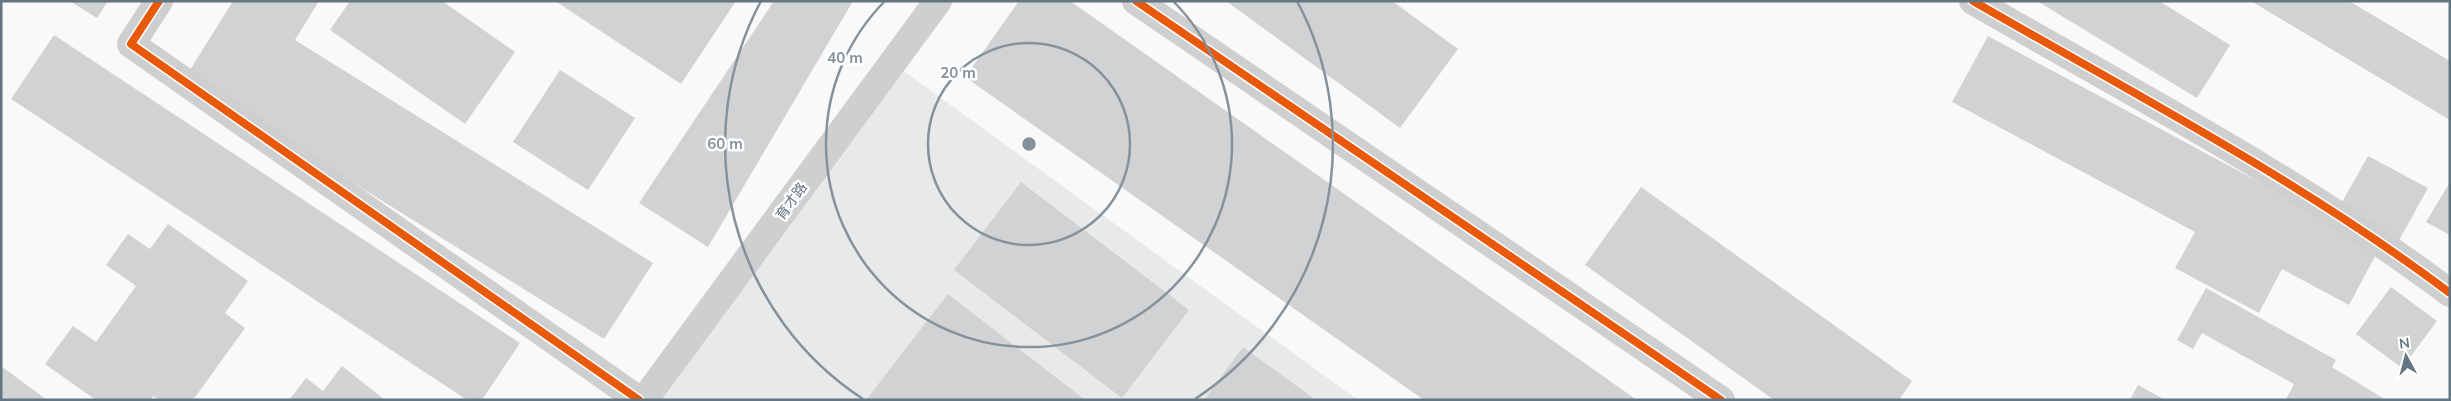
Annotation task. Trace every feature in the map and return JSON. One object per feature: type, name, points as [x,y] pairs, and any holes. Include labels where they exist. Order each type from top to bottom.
[{"type":"street","points":[[159,1],[130,44],[639,400]]},
{"type":"street","name":"育才路","points":[[644,400],[938,1]]},
{"type":"street","points":[[1136,1],[1721,400]]},
{"type":"street","points":[[1973,1],[2238,154],[2388,246],[2450,292]]},
{"type":"shaded area","points":[[898,67],[1358,400],[655,400]]},
{"type":"building","points":[[70,1],[108,1],[97,18]]},
{"type":"building","points":[[233,1],[319,1],[295,40],[653,263],[604,339],[185,78]]},
{"type":"building","points":[[350,1],[442,1],[515,52],[465,124],[330,30]]},
{"type":"building","points":[[555,1],[736,1],[681,84]]},
{"type":"building","points":[[774,1],[853,1],[708,247],[639,203]]},
{"type":"building","points":[[1019,1],[1070,1],[1637,400],[1424,400],[965,77]]},
{"type":"building","points":[[1226,1],[1392,1],[1458,49],[1400,128]]},
{"type":"building","points":[[2037,1],[2159,1],[2230,45],[2197,98]]},
{"type":"building","points":[[2251,1],[2349,1],[2450,61],[2450,120]]},
{"type":"building","points":[[54,35],[520,343],[482,400],[467,400],[11,99]]},
{"type":"building","points":[[1988,36],[2380,247],[2349,305],[2282,269],[2259,313],[2175,268],[2195,232],[1952,102]]},
{"type":"building","points":[[560,70],[635,118],[588,190],[513,142]]},
{"type":"building","points":[[2368,156],[2428,188],[2397,244],[2337,211]]},
{"type":"building","points":[[1021,182],[1189,310],[1122,398],[954,270]]},
{"type":"building","points":[[2450,182],[2450,235],[2426,222]]},
{"type":"building","points":[[1641,187],[1912,381],[1899,400],[1774,400],[1585,265]]},
{"type":"building","points":[[168,224],[248,281],[225,313],[245,328],[193,400],[159,400],[153,396],[151,400],[96,400],[45,364],[73,326],[96,342],[136,286],[106,265],[128,234],[150,249]]},
{"type":"building","points":[[2391,287],[2437,321],[2402,368],[2356,334]]},
{"type":"building","points":[[2206,288],[2336,360],[2332,367],[2383,398],[2382,400],[2288,400],[2286,399],[2294,384],[2202,333],[2193,349],[2177,340]]},
{"type":"building","points":[[948,294],[1085,400],[866,400]]},
{"type":"building","points":[[1243,347],[1316,400],[1204,400]]},
{"type":"building","points":[[1,366],[47,400],[1,400]]},
{"type":"building","points":[[342,366],[385,400],[289,400],[306,378],[323,391]]},
{"type":"building","points":[[2138,385],[2165,400],[2130,400]]},
{"type":"cycle path","points":[[159,1],[131,44],[639,400]]},
{"type":"cycle path","points":[[1136,1],[1721,400]]},
{"type":"cycle path","points":[[1973,1],[2276,176],[2335,213],[2450,293]]}]
